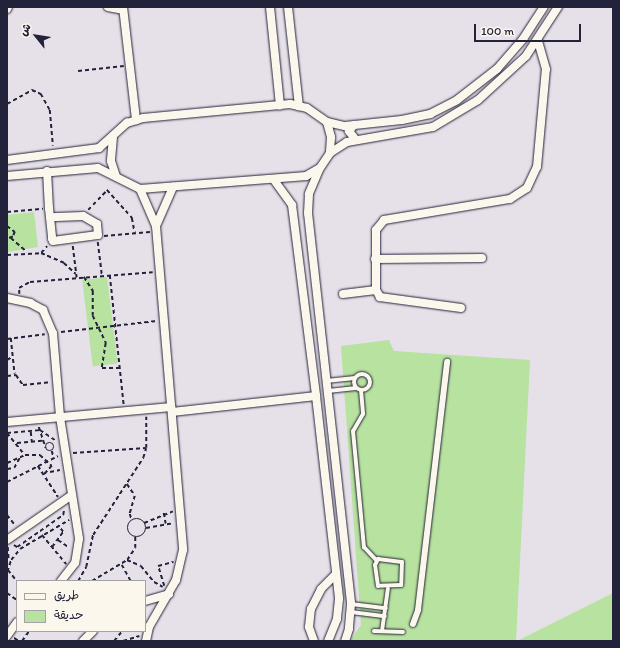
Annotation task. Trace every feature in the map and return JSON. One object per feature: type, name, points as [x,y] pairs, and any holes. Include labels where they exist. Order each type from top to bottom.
[{"type":"street","points":[[108,7],[123,9],[136,120]]},
{"type":"street","points":[[270,7],[280,105]]},
{"type":"street","points":[[288,7],[299,106]]},
{"type":"street","points":[[7,160],[99,148],[113,137],[122,127],[136,120],[280,105],[299,106],[327,122],[354,125],[417,118],[457,100],[484,80],[511,54],[544,7]]},
{"type":"street","points":[[345,641],[351,608],[309,220],[308,194],[320,168],[330,153],[355,139],[419,131],[448,120],[495,87],[538,41],[558,7]]},
{"type":"street","points":[[461,308],[387,300],[380,297],[376,290],[376,230],[384,220],[510,199],[527,188],[537,167],[546,69],[538,41]]},
{"type":"street","points":[[327,122],[331,138],[330,153]]},
{"type":"street","points":[[354,125],[349,131],[355,139]]},
{"type":"street","points":[[113,137],[111,161],[116,176]]},
{"type":"street","points":[[7,176],[89,167],[107,170],[140,189],[274,180],[306,176],[320,168]]},
{"type":"street","points":[[47,172],[48,208],[52,239],[54,242],[97,237],[97,224],[82,216],[50,218]]},
{"type":"street","points":[[274,180],[288,195],[294,222],[316,396],[336,574],[337,619],[328,641]]},
{"type":"street","points":[[156,229],[173,187]]},
{"type":"street","points":[[140,189],[156,229],[181,522],[182,559],[168,590],[147,624],[146,639]]},
{"type":"street","points":[[294,222],[309,220]]},
{"type":"street","points":[[375,259],[482,258]]},
{"type":"street","points":[[343,294],[376,290]]},
{"type":"street","points":[[7,298],[19,300],[43,310],[53,333],[58,381],[61,452],[68,470],[75,517],[78,556],[71,570],[62,580]]},
{"type":"street","points":[[413,624],[418,610],[447,362]]},
{"type":"street","points":[[7,422],[146,409],[172,410],[316,396]]},
{"type":"street","points":[[7,543],[19,531],[72,495]]},
{"type":"street","points":[[314,641],[309,627],[311,609],[321,589],[336,574]]},
{"type":"street","points":[[146,600],[168,590]]},
{"type":"street","points":[[7,636],[16,623]]},
{"type":"street","points":[[83,641],[92,632]]},
{"type":"lane","points":[[326,381],[355,378],[361,374],[368,377],[368,387],[361,390],[356,388],[328,391]]},
{"type":"lane","points":[[355,378],[356,388]]},
{"type":"lane","points":[[361,390],[363,414],[353,427],[364,547],[376,560],[376,582],[379,587],[397,588],[403,583],[404,564],[399,560],[376,560]]},
{"type":"lane","points":[[382,632],[388,588]]},
{"type":"lane","points":[[351,608],[386,608]]},
{"type":"lane","points":[[351,608],[385,616]]},
{"type":"lane","points":[[374,631],[403,632]]},
{"type":"path","points":[[78,71],[130,66]]},
{"type":"path","points":[[7,104],[32,90],[45,99],[50,110],[54,154]]},
{"type":"path","points":[[82,216],[107,190],[132,218],[135,234]]},
{"type":"path","points":[[7,212],[48,208]]},
{"type":"path","points":[[7,226],[15,232],[11,238],[7,239]]},
{"type":"path","points":[[102,275],[97,237],[135,234],[156,229]]},
{"type":"path","points":[[11,238],[27,252]]},
{"type":"path","points":[[41,254],[52,239]]},
{"type":"path","points":[[73,240],[77,278]]},
{"type":"path","points":[[7,255],[27,252],[41,254],[64,263],[76,274]]},
{"type":"path","points":[[19,300],[19,288],[26,283],[160,271]]},
{"type":"path","points":[[110,275],[124,411]]},
{"type":"path","points":[[84,277],[93,291],[93,316],[106,347],[102,368],[120,368]]},
{"type":"path","points":[[7,339],[164,320]]},
{"type":"path","points":[[11,338],[15,375],[23,385],[58,381]]},
{"type":"path","points":[[7,360],[13,356]]},
{"type":"path","points":[[7,376],[15,375]]},
{"type":"path","points":[[79,580],[86,568],[93,535],[127,484],[146,448],[146,409]]},
{"type":"path","points":[[37,419],[42,441],[46,448],[52,451]]},
{"type":"path","points":[[7,433],[40,430],[51,434],[61,452]]},
{"type":"path","points":[[31,431],[32,442]]},
{"type":"path","points":[[7,433],[17,443],[25,455]]},
{"type":"path","points":[[17,443],[42,441]]},
{"type":"path","points":[[46,448],[48,444],[54,444],[52,451],[54,459]]},
{"type":"path","points":[[7,482],[54,459],[61,452],[146,448]]},
{"type":"path","points":[[7,464],[25,455],[36,454],[48,461],[52,466],[50,472]]},
{"type":"path","points":[[7,469],[14,468],[20,457]]},
{"type":"path","points":[[10,563],[7,543],[12,543],[18,547],[64,514],[61,502],[38,466]]},
{"type":"path","points":[[44,475],[50,472],[68,470]]},
{"type":"path","points":[[127,484],[135,496],[130,514],[132,521],[129,532],[136,537]]},
{"type":"path","points":[[132,521],[144,523],[164,513],[166,524]]},
{"type":"path","points":[[7,515],[19,531]]},
{"type":"path","points":[[16,580],[7,571],[16,553],[42,535],[75,517]]},
{"type":"path","points":[[146,528],[181,522]]},
{"type":"path","points":[[136,537],[143,535],[146,528],[144,523]]},
{"type":"path","points":[[52,546],[64,530],[58,526]]},
{"type":"path","points":[[42,535],[71,570]]},
{"type":"path","points":[[94,580],[127,560],[135,548],[136,537]]},
{"type":"path","points":[[58,540],[78,556]]},
{"type":"path","points":[[168,590],[158,566],[182,559]]},
{"type":"path","points":[[127,560],[142,566],[154,582],[168,590]]},
{"type":"path","points":[[122,564],[130,580]]},
{"type":"path","points":[[7,593],[16,599]]},
{"type":"path","points":[[22,641],[29,632]]},
{"type":"path","points":[[114,641],[121,632]]},
{"type":"path","points":[[123,641],[146,639]]},
{"type":"green space","points":[[34,212],[38,247],[7,252],[7,215]]},
{"type":"green space","points":[[107,277],[118,363],[93,366],[82,280]]},
{"type":"green space","points":[[389,340],[394,351],[530,360],[516,641],[350,641],[361,625],[341,346]]},
{"type":"green space","points":[[613,593],[613,641],[517,641]]}]
